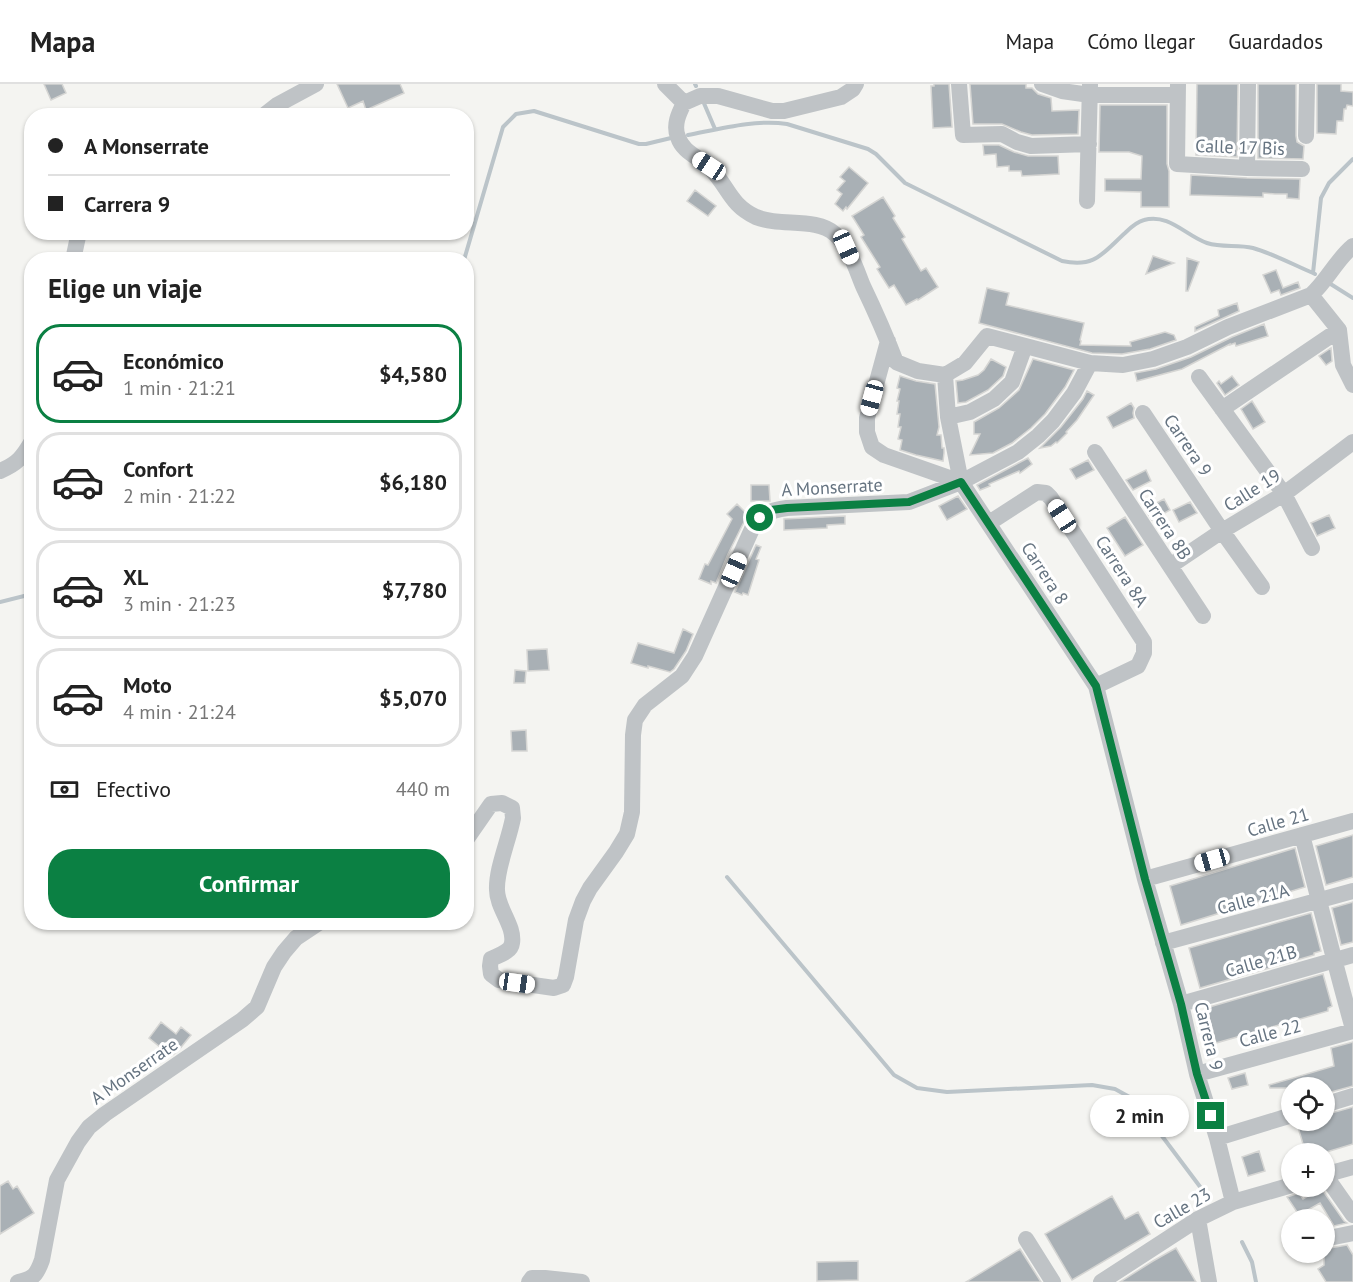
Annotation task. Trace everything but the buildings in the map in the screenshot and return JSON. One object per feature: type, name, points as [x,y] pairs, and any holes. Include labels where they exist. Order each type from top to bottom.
[{"type":"street","points":[[273,108],[316,84]]},
{"type":"street","points":[[665,84],[684,103]]},
{"type":"street","points":[[856,84],[853,89],[841,97],[784,111],[772,111],[718,96],[700,96],[684,103],[676,118],[677,137],[687,152],[709,166],[721,180],[729,196],[741,208],[757,217],[775,222],[815,225],[834,233],[846,247],[896,362],[918,370],[945,375],[965,363],[987,336],[1090,363],[1124,366],[1153,359],[1187,347],[1228,327],[1314,292],[1347,252]]},
{"type":"street","points":[[959,84],[963,135],[1002,134],[1031,146],[1089,144]]},
{"type":"street","points":[[1042,84],[1062,91],[1178,90]]},
{"type":"street","points":[[1247,168],[1248,84]]},
{"type":"street","points":[[1306,136],[1307,84]]},
{"type":"street","points":[[1087,201],[1090,89]]},
{"type":"street","name":"Calle 17 Bis","points":[[1178,90],[1176,164],[1302,169]]},
{"type":"street","points":[[1314,292],[1339,330],[1343,365],[1353,386]]},
{"type":"street","points":[[1222,409],[1339,330]]},
{"type":"street","points":[[888,341],[867,418],[867,432],[872,447],[884,455],[961,482],[1018,452],[1038,436],[1053,421],[1074,393],[1090,363]]},
{"type":"street","points":[[948,417],[970,412],[994,399],[1011,382],[1025,346]]},
{"type":"street","points":[[945,375],[948,417],[961,482]]},
{"type":"street","points":[[1199,377],[1284,494],[1312,548]]},
{"type":"street","name":"Carrera 9","points":[[1143,413],[1262,587]]},
{"type":"street","name":"Calle 19","points":[[1170,566],[1222,531],[1284,494],[1353,442]]},
{"type":"street","name":"Carrera 8B","points":[[1095,452],[1203,616]]},
{"type":"street","points":[[0,471],[12,466],[24,455]]},
{"type":"street","name":"Carrera 8","points":[[961,482],[1096,686],[1145,879]]},
{"type":"street","name":"A Monserrate","points":[[474,828],[491,804],[502,803],[512,808],[513,818],[496,893],[512,933],[512,945],[506,952],[491,959],[491,974],[499,980],[554,988],[563,985],[576,920],[583,901],[627,834],[632,812],[635,720],[645,705],[682,676],[695,657],[752,529],[760,518],[771,510],[787,508],[909,502],[961,482]]},
{"type":"street","name":"Carrera 8A","points":[[989,523],[1037,492],[1046,493],[1051,498],[1144,642],[1144,653],[1138,666],[1096,686]]},
{"type":"street","name":"Calle 21","points":[[1145,879],[1353,821]]},
{"type":"street","points":[[1302,835],[1353,1030]]},
{"type":"street","name":"Carrera 9","points":[[1145,879],[1181,1004],[1197,1074],[1217,1138],[1233,1202]]},
{"type":"street","name":"Calle 21A","points":[[1163,943],[1353,891]]},
{"type":"street","name":"A Monserrate","points":[[18,1282],[28,1280],[37,1272],[42,1260],[57,1180],[89,1127],[257,1008],[274,967],[296,938],[308,930]]},
{"type":"street","name":"Calle 21B","points":[[1181,1004],[1353,955]]},
{"type":"street","name":"Calle 22","points":[[1197,1074],[1353,1030]]},
{"type":"street","points":[[1335,1102],[1353,1096]]},
{"type":"street","points":[[1217,1138],[1281,1118]]},
{"type":"street","points":[[1335,1172],[1353,1167]]},
{"type":"street","name":"Calle 23","points":[[1101,1282],[1198,1219],[1233,1202],[1281,1188]]},
{"type":"street","points":[[1335,1189],[1353,1215]]},
{"type":"street","points":[[1198,1219],[1209,1282]]},
{"type":"street","points":[[1335,1237],[1353,1233]]},
{"type":"street","points":[[1026,1239],[1053,1282]]},
{"type":"street","points":[[529,1282],[532,1278],[582,1282]]},
{"type":"waterway","points":[[703,101],[715,129]]},
{"type":"waterway","points":[[474,226],[503,127],[516,114],[534,111],[639,144],[671,138]]},
{"type":"waterway","points":[[688,135],[738,125],[775,123],[787,124],[868,149],[905,183],[1062,261],[1083,263],[1097,258],[1136,224],[1153,219],[1169,222],[1207,243],[1253,248],[1313,273]]},
{"type":"waterway","points":[[1315,274],[1313,273],[1321,198],[1329,183],[1353,159]]},
{"type":"waterway","points":[[466,252],[470,240]]},
{"type":"waterway","points":[[1329,283],[1353,298]]},
{"type":"waterway","points":[[0,602],[24,596]]},
{"type":"waterway","points":[[727,877],[894,1075],[917,1088],[947,1092],[1092,1085],[1115,1089],[1135,1100],[1204,1192]]},
{"type":"waterway","points":[[1242,1242],[1252,1262],[1256,1282]]},
{"type":"route","points":[[760,518],[771,510],[787,508],[909,502],[961,482],[1096,686],[1145,879],[1181,1004],[1197,1074],[1211,1116]]}]
